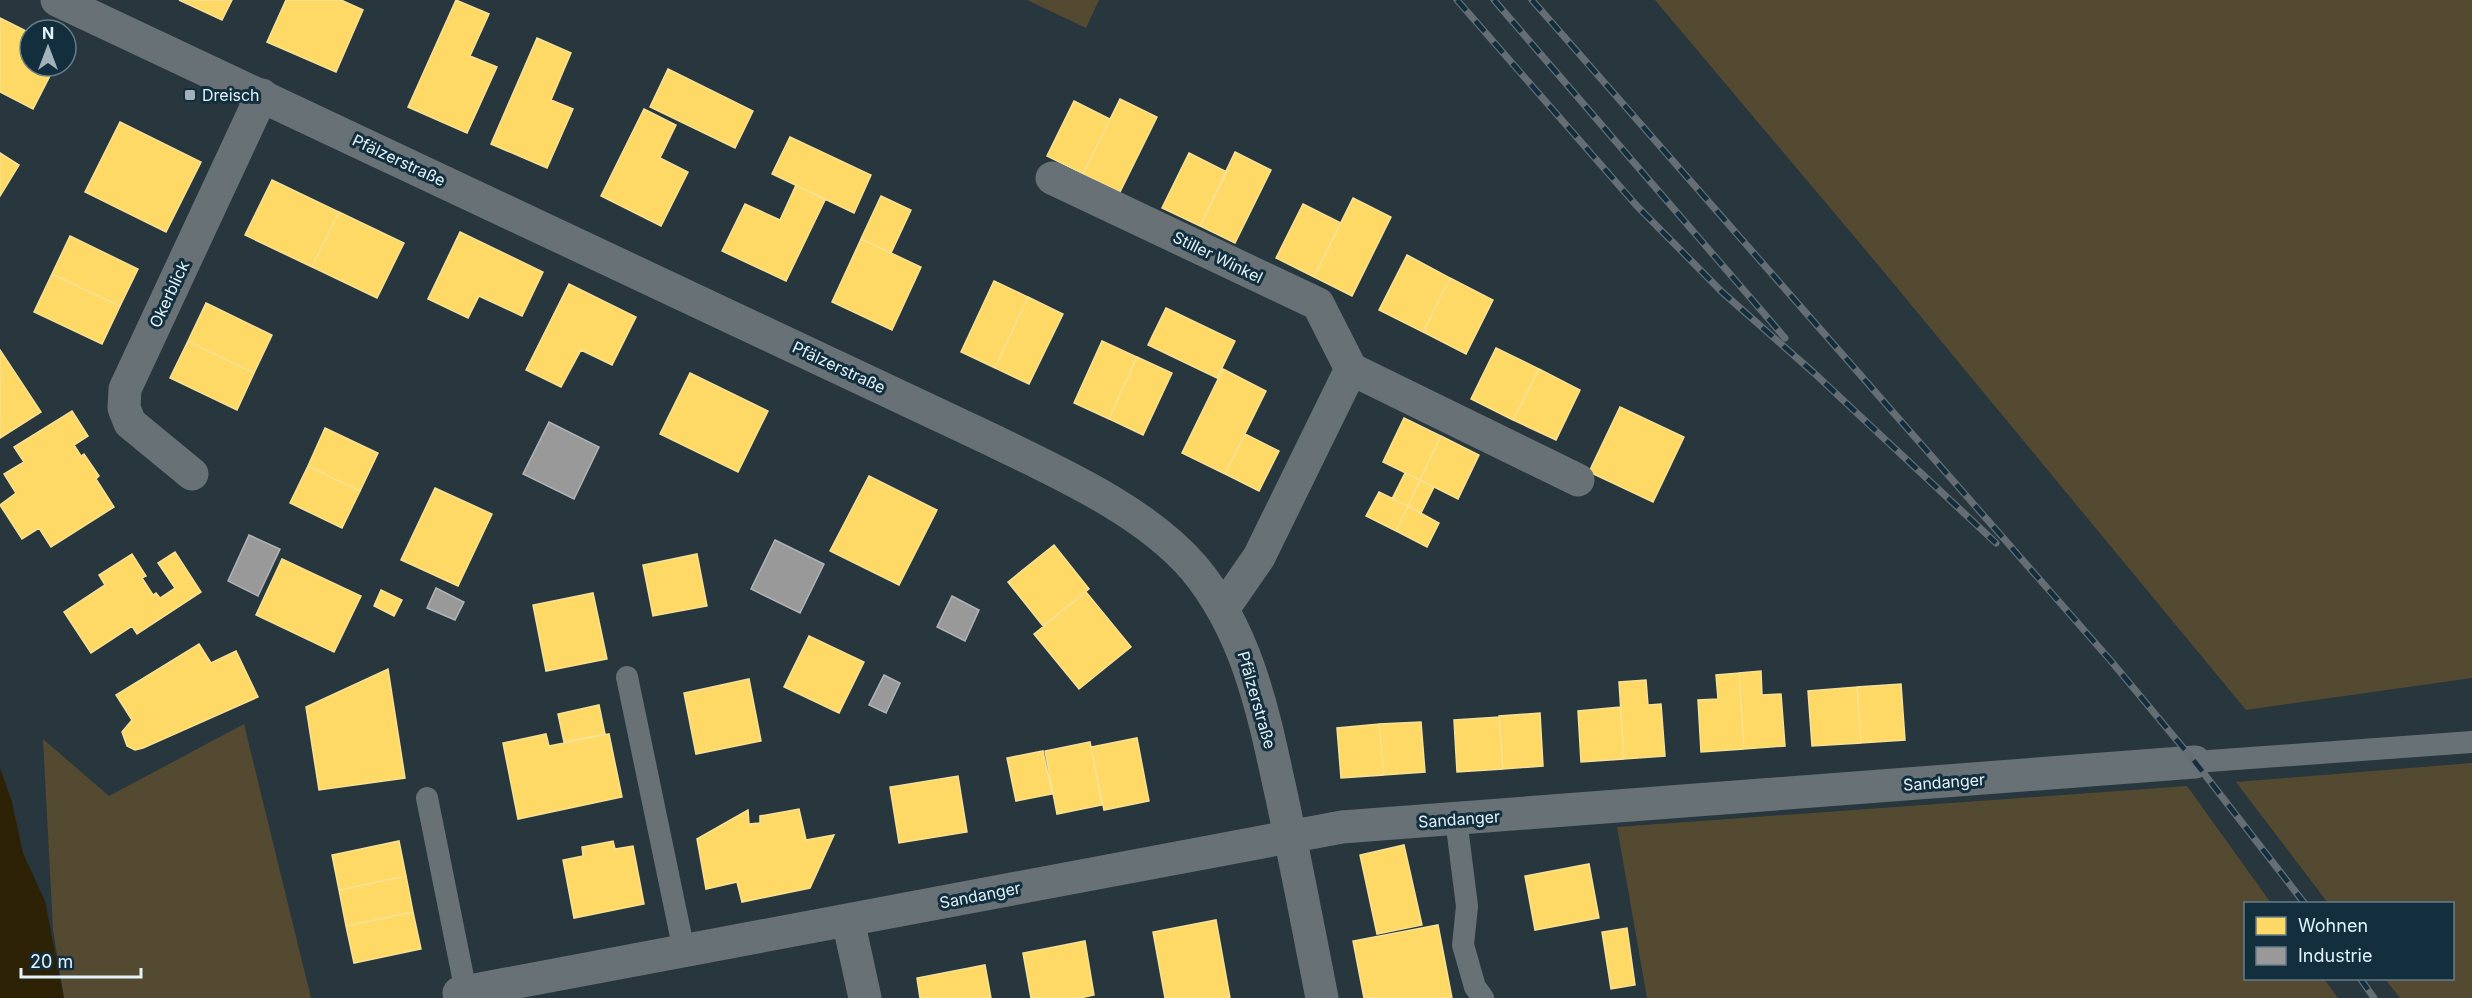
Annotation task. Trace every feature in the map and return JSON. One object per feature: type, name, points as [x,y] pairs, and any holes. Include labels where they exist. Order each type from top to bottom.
[{"type":"street","name":"Pfälzerstraße","points":[[57,0],[1069,478],[1125,511],[1165,541],[1193,567],[1223,609],[1243,648],[1260,697],[1322,998]]},
{"type":"street","name":"Okerblick","points":[[192,474],[130,423],[124,408],[125,389],[262,95]]},
{"type":"street","name":"Stiller Winkel","points":[[1052,178],[1318,304],[1352,369]]},
{"type":"street","points":[[1223,609],[1260,556],[1352,369],[1578,480]]},
{"type":"street","name":"Sandanger","points":[[462,993],[1342,827],[2195,762]]},
{"type":"street","points":[[848,920],[865,998]]},
{"type":"lane","points":[[627,677],[684,951]]},
{"type":"lane","name":"Sandanger","points":[[2195,762],[2472,742]]},
{"type":"lane","points":[[427,798],[462,993]]},
{"type":"lane","points":[[1456,819],[1467,906],[1463,945],[1475,987],[1483,998]]},
{"type":"shaded area","points":[[1027,0],[1099,0],[1086,28]]},
{"type":"shaded area","points":[[1655,0],[2472,0],[2472,678],[2246,710],[1879,266]]},
{"type":"shaded area","points":[[244,724],[311,998],[64,998],[53,930],[43,739],[109,796]]},
{"type":"shaded area","points":[[2472,763],[2472,998],[2400,998],[2386,980],[2454,980],[2454,902],[2327,902],[2236,782]]},
{"type":"shaded area","points":[[0,768],[12,802],[23,853],[45,901],[64,998],[0,998]]},
{"type":"shaded area","points":[[2187,786],[2270,902],[2244,902],[2244,980],[2325,980],[2338,998],[1647,998],[1617,827]]},
{"type":"building: Wohnen","points":[[179,0],[232,0],[222,20]]},
{"type":"building: Wohnen","points":[[286,0],[341,0],[363,10],[336,72],[267,42]]},
{"type":"building: Wohnen","points":[[456,0],[489,14],[470,56],[497,67],[467,133],[408,107]]},
{"type":"building: Wohnen","points":[[0,18],[18,27],[18,78],[49,78],[33,109],[0,92]]},
{"type":"building: Wohnen","points":[[537,38],[571,53],[551,100],[573,109],[547,168],[491,144]]},
{"type":"building: Wohnen","points":[[668,69],[753,111],[735,148],[650,107]]},
{"type":"building: Wohnen","points":[[1120,99],[1157,117],[1120,192],[1083,174]]},
{"type":"building: Wohnen","points":[[1074,101],[1110,119],[1083,174],[1047,156]]},
{"type":"building: Wohnen","points":[[644,109],[676,125],[660,158],[688,172],[661,226],[601,196]]},
{"type":"building: Wohnen","points":[[120,122],[201,162],[166,232],[85,192]]},
{"type":"building: Wohnen","points":[[790,137],[871,175],[854,213],[772,174]]},
{"type":"building: Wohnen","points":[[1235,152],[1271,170],[1235,243],[1200,226]]},
{"type":"building: Wohnen","points":[[0,153],[19,165],[0,196]]},
{"type":"building: Wohnen","points":[[1189,153],[1227,172],[1200,226],[1162,208]]},
{"type":"building: Wohnen","points":[[272,180],[339,212],[312,267],[245,235]]},
{"type":"building: Wohnen","points":[[796,185],[825,200],[786,281],[722,251],[745,204],[780,220]]},
{"type":"building: Wohnen","points":[[881,196],[911,210],[891,253],[861,239]]},
{"type":"building: Wohnen","points":[[1353,198],[1391,217],[1352,296],[1314,277]]},
{"type":"building: Wohnen","points":[[1303,204],[1341,223],[1314,277],[1276,258]]},
{"type":"building: Wohnen","points":[[339,212],[404,243],[377,298],[312,267]]},
{"type":"building: Wohnen","points":[[460,232],[543,272],[522,316],[479,296],[468,318],[428,299]]},
{"type":"building: Wohnen","points":[[70,236],[138,269],[120,306],[52,274]]},
{"type":"building: Wohnen","points":[[861,239],[921,267],[892,330],[832,302]]},
{"type":"building: Wohnen","points":[[1407,255],[1450,278],[1423,332],[1379,310]]},
{"type":"building: Wohnen","points":[[52,274],[120,306],[102,344],[34,312]]},
{"type":"building: Wohnen","points":[[1450,278],[1493,300],[1466,354],[1423,332]]},
{"type":"building: Wohnen","points":[[994,281],[1028,297],[995,368],[961,352]]},
{"type":"building: Wohnen","points":[[569,284],[636,317],[612,365],[581,350],[561,387],[526,370]]},
{"type":"building: Wohnen","points":[[1028,297],[1063,314],[1029,384],[995,368]]},
{"type":"building: Wohnen","points":[[206,303],[272,335],[254,373],[188,341]]},
{"type":"building: Wohnen","points":[[1166,308],[1235,341],[1217,378],[1148,345]]},
{"type":"building: Wohnen","points":[[188,341],[254,373],[237,410],[170,378]]},
{"type":"building: Wohnen","points":[[1102,341],[1137,357],[1109,419],[1074,403]]},
{"type":"building: Wohnen","points":[[1496,348],[1539,369],[1513,420],[1471,399]]},
{"type":"building: Wohnen","points":[[0,350],[41,412],[0,438]]},
{"type":"building: Wohnen","points":[[1137,357],[1172,373],[1143,435],[1109,419]]},
{"type":"building: Wohnen","points":[[1223,369],[1266,391],[1225,474],[1182,453]]},
{"type":"building: Wohnen","points":[[1539,369],[1580,390],[1556,440],[1513,420]]},
{"type":"building: Wohnen","points":[[690,373],[768,411],[738,472],[660,434]]},
{"type":"building: Wohnen","points":[[1620,407],[1684,437],[1653,502],[1589,472]]},
{"type":"building: Wohnen","points":[[72,411],[88,436],[74,445],[81,456],[84,454],[99,476],[96,479],[114,507],[51,547],[39,528],[22,539],[0,505],[16,493],[4,474],[24,462],[14,447]]},
{"type":"building: Wohnen","points":[[1404,418],[1441,436],[1420,480],[1383,462]]},
{"type":"building: Wohnen","points":[[325,428],[378,453],[360,491],[308,466]]},
{"type":"building: Wohnen","points":[[1245,434],[1279,451],[1259,491],[1225,474]]},
{"type":"building: Wohnen","points":[[1441,436],[1479,455],[1458,499],[1420,480]]},
{"type":"building: Wohnen","points":[[308,466],[360,491],[342,528],[290,503]]},
{"type":"building: Wohnen","points":[[1405,473],[1420,480],[1408,506],[1392,499]]},
{"type":"building: Wohnen","points":[[869,476],[937,510],[899,585],[830,551]]},
{"type":"building: Wohnen","points":[[1420,480],[1434,487],[1421,513],[1408,506]]},
{"type":"building: Wohnen","points":[[435,488],[492,514],[458,586],[401,560]]},
{"type":"building: Wohnen","points":[[1379,492],[1408,506],[1396,531],[1366,516]]},
{"type":"building: Wohnen","points":[[1408,506],[1439,523],[1427,547],[1396,531]]},
{"type":"building: Wohnen","points":[[1054,545],[1089,589],[1043,626],[1008,582]]},
{"type":"building: Wohnen","points":[[175,552],[201,592],[137,634],[132,626],[91,653],[64,612],[105,585],[99,575],[132,554],[146,576],[142,578],[153,595],[156,593],[160,598],[175,588],[158,563]]},
{"type":"building: Wohnen","points":[[697,554],[707,606],[653,616],[643,565]]},
{"type":"building: Wohnen","points":[[282,559],[361,596],[334,652],[256,615]]},
{"type":"building: Wohnen","points":[[381,590],[402,600],[394,616],[374,606]]},
{"type":"building: Wohnen","points":[[1086,592],[1131,647],[1079,689],[1034,634]]},
{"type":"building: Wohnen","points":[[593,593],[607,659],[546,671],[533,605]]},
{"type":"building: Wohnen","points":[[809,636],[864,662],[839,713],[784,687]]},
{"type":"building: Wohnen","points":[[199,644],[211,663],[236,651],[258,697],[143,748],[135,750],[127,746],[122,732],[132,720],[116,695]]},
{"type":"building: Wohnen","points":[[388,669],[405,778],[319,790],[306,707]]},
{"type":"building: Wohnen","points":[[1761,671],[1762,695],[1781,694],[1785,746],[1744,749],[1739,673]]},
{"type":"building: Wohnen","points":[[1739,673],[1744,749],[1701,752],[1698,700],[1718,699],[1716,675]]},
{"type":"building: Wohnen","points":[[749,679],[761,741],[696,754],[684,693]]},
{"type":"building: Wohnen","points":[[1646,680],[1648,705],[1661,704],[1665,756],[1624,759],[1619,682]]},
{"type":"building: Wohnen","points":[[1901,684],[1905,740],[1861,743],[1857,687]]},
{"type":"building: Wohnen","points":[[1857,687],[1861,743],[1812,746],[1808,691]]},
{"type":"building: Wohnen","points":[[599,705],[605,734],[564,742],[558,714]]},
{"type":"building: Wohnen","points":[[1620,707],[1624,759],[1581,762],[1578,711]]},
{"type":"building: Wohnen","points":[[1540,713],[1543,766],[1503,769],[1499,716]]},
{"type":"building: Wohnen","points":[[1499,717],[1503,769],[1457,772],[1454,720]]},
{"type":"building: Wohnen","points":[[1421,722],[1425,772],[1384,775],[1379,724]]},
{"type":"building: Wohnen","points":[[1379,724],[1384,775],[1341,778],[1337,728]]},
{"type":"building: Wohnen","points":[[546,734],[549,746],[609,734],[622,797],[518,819],[503,743]]},
{"type":"building: Wohnen","points":[[1137,738],[1149,801],[1104,810],[1091,747]]},
{"type":"building: Wohnen","points":[[1090,742],[1102,805],[1057,814],[1045,751]]},
{"type":"building: Wohnen","points":[[1043,751],[1052,794],[1016,801],[1007,758]]},
{"type":"building: Wohnen","points":[[958,776],[967,832],[899,843],[890,787]]},
{"type":"building: Wohnen","points":[[799,809],[806,840],[834,835],[810,888],[742,902],[737,882],[706,889],[697,839],[748,810],[749,824],[760,823],[760,816]]},
{"type":"building: Wohnen","points":[[399,841],[406,876],[339,890],[332,855]]},
{"type":"building: Wohnen","points":[[613,841],[615,849],[633,846],[644,904],[574,918],[563,860],[583,856],[582,847]]},
{"type":"building: Wohnen","points":[[1404,845],[1422,925],[1377,934],[1360,855]]},
{"type":"building: Wohnen","points":[[1589,864],[1599,918],[1535,930],[1525,876]]},
{"type":"building: Wohnen","points":[[406,876],[413,912],[346,926],[339,890]]},
{"type":"building: Wohnen","points":[[413,912],[421,949],[354,963],[346,926]]},
{"type":"building: Wohnen","points":[[1216,920],[1230,998],[1165,998],[1153,932]]},
{"type":"building: Wohnen","points":[[1438,925],[1452,998],[1364,998],[1353,941]]},
{"type":"building: Wohnen","points":[[1627,928],[1635,985],[1611,989],[1602,932]]},
{"type":"building: Wohnen","points":[[1085,941],[1094,995],[1080,998],[1031,998],[1023,953]]},
{"type":"building: Wohnen","points":[[985,965],[991,998],[920,998],[917,978]]},
{"type":"building: Industrie","points":[[549,422],[599,447],[574,499],[523,474]]},
{"type":"building: Industrie","points":[[249,535],[280,549],[258,596],[228,581]]},
{"type":"building: Industrie","points":[[775,540],[824,564],[800,613],[751,589]]},
{"type":"building: Industrie","points":[[436,588],[464,602],[455,620],[427,608]]},
{"type":"building: Industrie","points":[[952,596],[979,610],[965,641],[937,627]]},
{"type":"building: Industrie","points":[[884,675],[900,683],[886,713],[869,705]]},
{"type":"railway","points":[[1457,0],[1636,205],[1722,292],[1814,373],[1996,543]]},
{"type":"railway","points":[[1494,0],[1785,338]]},
{"type":"railway","points":[[1532,0],[2111,661],[2195,762],[2303,902]]},
{"type":"railway","points":[[2361,980],[2374,998]]},
{"type":"place","name":"Dreisch","points":[[190,95]]}]
